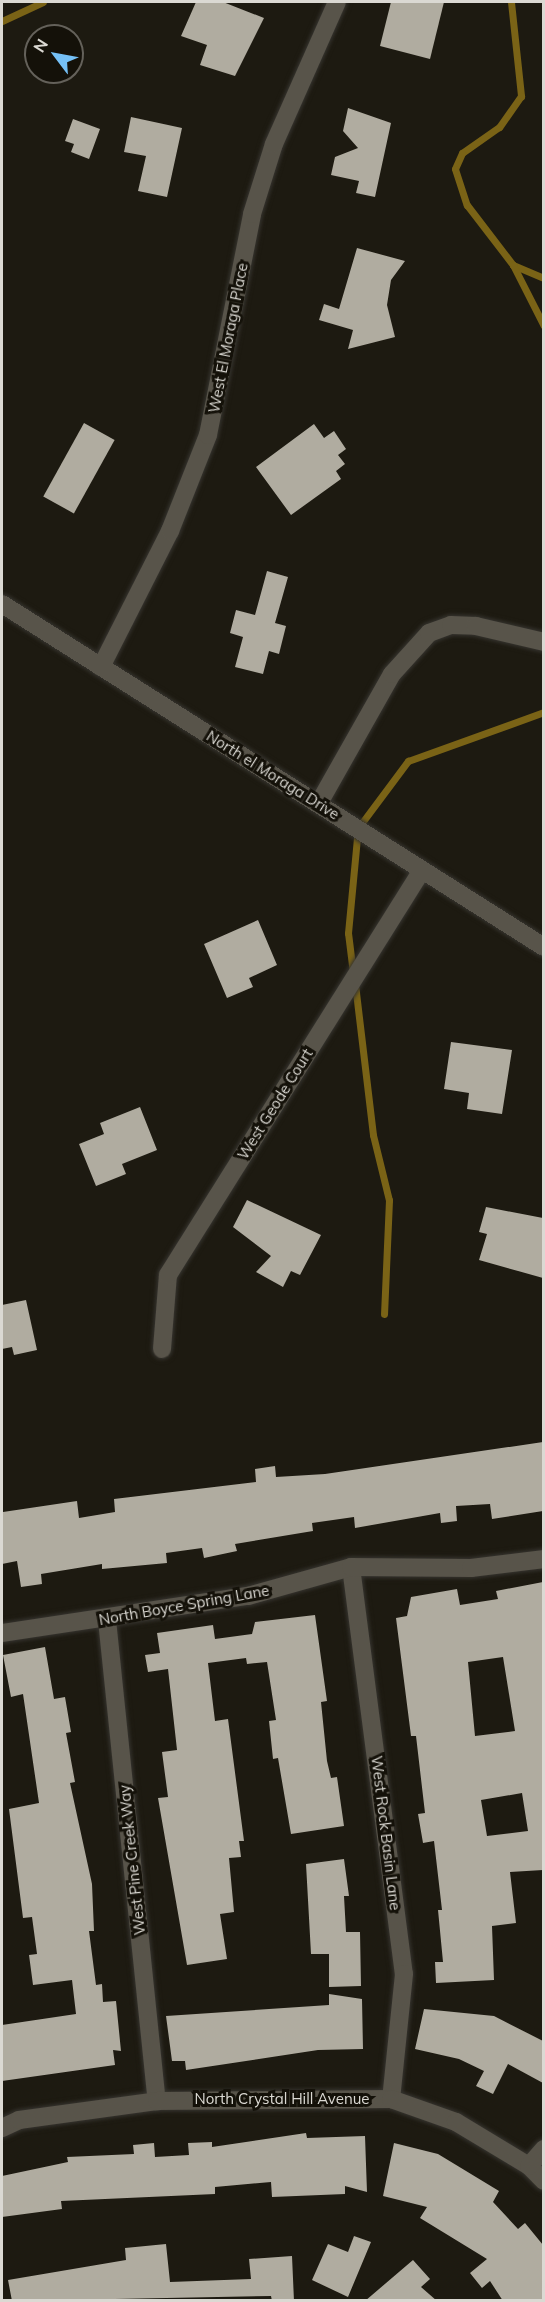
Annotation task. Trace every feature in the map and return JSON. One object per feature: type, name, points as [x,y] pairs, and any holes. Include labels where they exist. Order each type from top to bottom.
[{"type":"street","name":"West El Moraga Place","points":[[101,667],[170,531],[208,435],[252,214],[274,144],[337,2]]},
{"type":"street","name":"North el Moraga Drive","points":[[2,604],[318,802],[543,947]]},
{"type":"street","points":[[318,802],[392,674],[429,633],[451,625],[476,626],[543,642]]},
{"type":"street","name":"West Geode Court","points":[[162,1349],[168,1275],[423,870]]},
{"type":"street","name":"North Boyce Spring Lane","points":[[2,1633],[107,1620],[248,1596],[351,1567],[471,1568],[543,1559]]},
{"type":"street","name":"West Rock Basin Lane","points":[[351,1567],[404,1974],[391,2099]]},
{"type":"street","name":"West Pine Creek Way","points":[[107,1620],[157,2101]]},
{"type":"street","name":"North Crystal Hill Avenue","points":[[2,2128],[19,2120],[157,2101],[391,2099],[456,2122],[529,2166],[543,2181]]},
{"type":"street","points":[[529,2166],[543,2149]]},
{"type":"building","points":[[196,2],[223,2],[264,18],[235,76],[200,65],[207,45],[181,36]]},
{"type":"building","points":[[391,2],[444,2],[430,59],[380,46]]},
{"type":"building","points":[[348,108],[391,123],[375,197],[356,193],[359,181],[331,175],[335,157],[358,148],[343,131]]},
{"type":"building","points":[[131,117],[182,128],[167,197],[138,191],[146,156],[124,152]]},
{"type":"building","points":[[73,119],[100,129],[89,159],[71,152],[74,144],[65,141]]},
{"type":"building","points":[[357,248],[405,261],[391,280],[387,305],[395,337],[348,349],[353,330],[319,320],[324,304],[339,309]]},
{"type":"building","points":[[84,423],[115,440],[74,513],[43,496]]},
{"type":"building","points":[[314,424],[324,438],[334,431],[346,449],[338,455],[345,464],[336,471],[341,479],[291,515],[256,467]]},
{"type":"building","points":[[267,571],[288,577],[275,623],[286,626],[279,654],[269,651],[263,674],[235,667],[243,637],[230,633],[236,610],[255,615]]},
{"type":"building","points":[[258,920],[277,965],[249,978],[253,987],[227,998],[204,944]]},
{"type":"building","points":[[451,1042],[512,1050],[502,1114],[467,1109],[469,1093],[444,1089]]},
{"type":"building","points":[[140,1107],[157,1150],[122,1164],[126,1174],[96,1186],[79,1144],[104,1134],[100,1123]]},
{"type":"building","points":[[247,1200],[321,1235],[300,1275],[291,1271],[283,1287],[256,1272],[271,1256],[233,1227]]},
{"type":"building","points":[[486,1207],[543,1218],[543,1278],[479,1260],[487,1234],[479,1232]]},
{"type":"building","points":[[26,1300],[37,1350],[14,1355],[12,1347],[2,1349],[2,1305]]},
{"type":"building","points":[[543,1442],[543,1511],[492,1519],[490,1504],[456,1506],[457,1521],[441,1523],[440,1513],[355,1528],[354,1517],[312,1523],[313,1531],[235,1544],[237,1551],[204,1558],[202,1548],[166,1553],[167,1563],[102,1569],[102,1564],[41,1574],[42,1584],[21,1587],[17,1561],[2,1564],[3,1512],[77,1501],[79,1518],[115,1512],[114,1499],[256,1482],[255,1469],[275,1466],[276,1477],[325,1474]]},
{"type":"building","points":[[543,1582],[543,1870],[510,1872],[516,1923],[492,1926],[494,1980],[436,1983],[435,1962],[443,1962],[438,1910],[442,1910],[434,1841],[423,1843],[418,1814],[425,1813],[416,1736],[411,1736],[396,1618],[407,1616],[411,1597],[457,1589],[460,1605],[498,1599],[496,1591]],"holes":[[[503,1657],[515,1731],[475,1736],[468,1662]],[[522,1793],[528,1831],[487,1836],[481,1800]]]},
{"type":"building","points":[[315,1615],[327,1701],[321,1702],[327,1761],[331,1778],[337,1777],[344,1826],[291,1834],[278,1758],[273,1759],[269,1721],[276,1720],[267,1662],[247,1664],[246,1658],[208,1663],[215,1721],[228,1719],[244,1841],[239,1841],[241,1857],[229,1858],[234,1912],[220,1914],[227,1959],[187,1965],[158,1798],[168,1797],[162,1752],[177,1750],[168,1669],[148,1672],[145,1655],[160,1653],[157,1633],[213,1625],[215,1639],[252,1634],[255,1622]]},
{"type":"building","points":[[45,1647],[54,1699],[65,1697],[71,1732],[66,1733],[75,1782],[70,1783],[92,1884],[94,1931],[89,1931],[96,1985],[102,1984],[103,2002],[116,2001],[121,2051],[113,2050],[115,2065],[2,2081],[2,2025],[76,2014],[72,1980],[33,1985],[29,1955],[37,1954],[32,1917],[23,1918],[9,1809],[39,1803],[23,1694],[11,1697],[3,1655]]},
{"type":"building","points":[[344,1859],[349,1896],[344,1896],[346,1932],[360,1932],[361,1986],[329,1987],[329,1954],[311,1954],[306,1864]]},
{"type":"building","points":[[329,1994],[362,1999],[363,2049],[318,2050],[186,2070],[185,2061],[172,2061],[166,2016],[329,2005]]},
{"type":"building","points":[[424,2009],[494,2016],[543,2041],[543,2083],[508,2064],[493,2094],[476,2086],[484,2071],[459,2059],[415,2049]]},
{"type":"building","points":[[306,2133],[307,2138],[365,2136],[367,2192],[345,2186],[345,2194],[272,2197],[271,2182],[215,2187],[215,2194],[61,2201],[62,2209],[2,2217],[2,2176],[68,2162],[67,2157],[134,2154],[133,2145],[154,2143],[155,2157],[189,2155],[188,2143],[212,2142],[212,2147]]},
{"type":"building","points":[[394,2143],[438,2154],[499,2191],[493,2202],[518,2229],[525,2223],[543,2245],[543,2301],[503,2301],[490,2281],[482,2288],[470,2273],[487,2259],[420,2218],[427,2207],[383,2196]]},
{"type":"building","points":[[354,2236],[371,2242],[348,2297],[312,2280],[328,2244],[348,2252]]},
{"type":"building","points":[[166,2244],[170,2282],[251,2279],[249,2259],[292,2256],[294,2301],[272,2301],[271,2296],[12,2301],[8,2280],[126,2260],[125,2248]]},
{"type":"building","points":[[413,2260],[430,2279],[421,2287],[437,2301],[365,2301]]},
{"type":"waterway","points":[[2,21],[43,2]]},
{"type":"waterway","points":[[511,2],[521,96],[499,127],[462,153],[455,169],[467,205],[513,265],[544,278]]},
{"type":"waterway","points":[[513,265],[544,326]]},
{"type":"waterway","points":[[353,973],[348,933],[358,828],[408,761],[544,712]]},
{"type":"waterway","points":[[355,984],[373,1135],[389,1200],[384,1314]]}]
